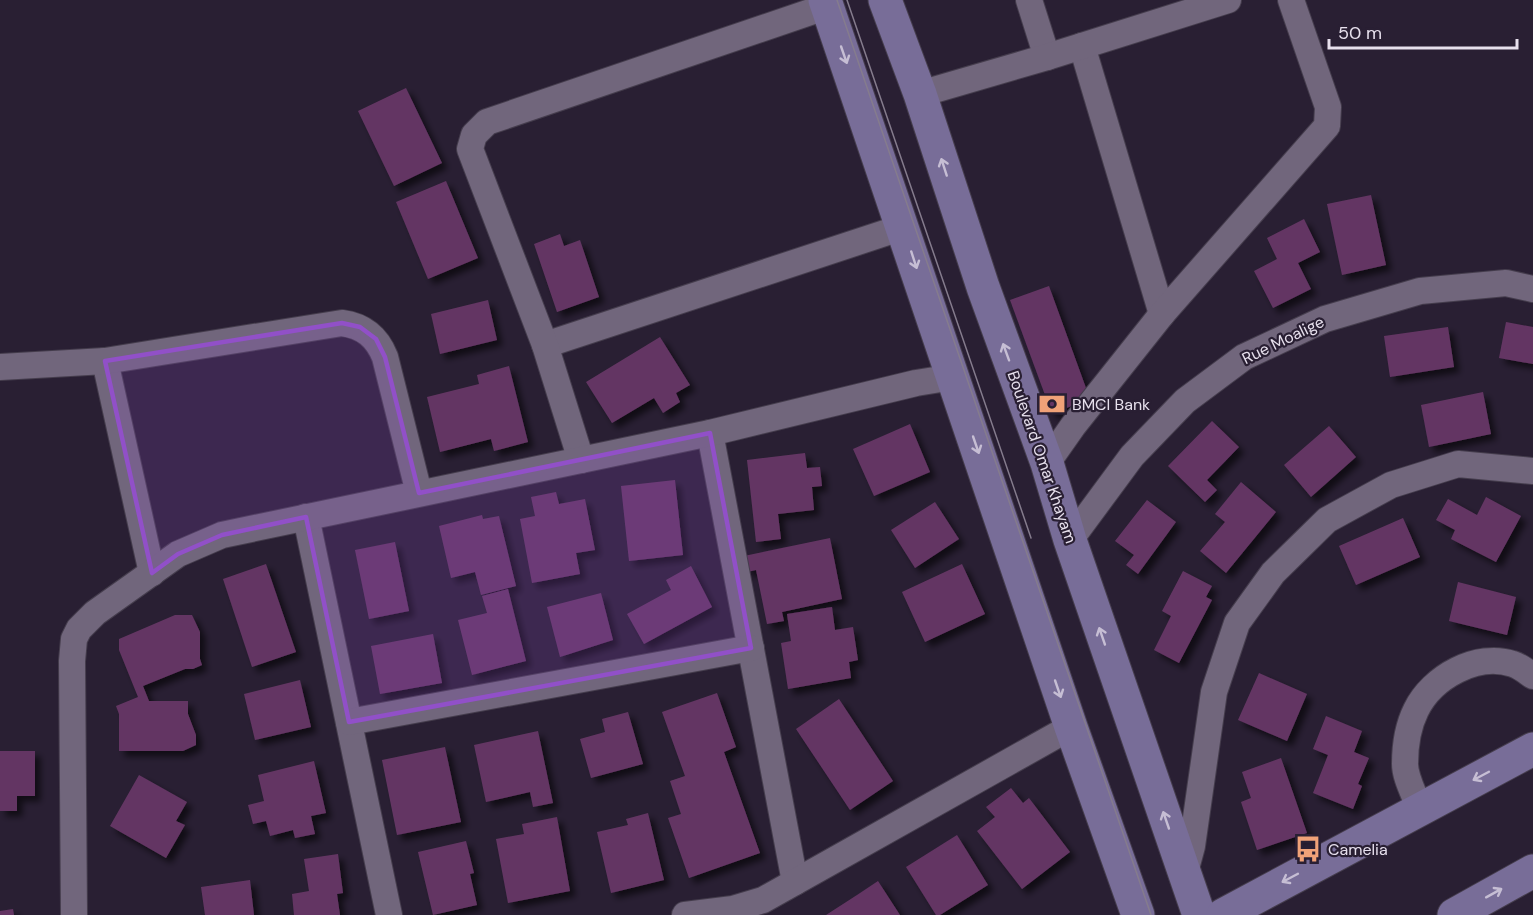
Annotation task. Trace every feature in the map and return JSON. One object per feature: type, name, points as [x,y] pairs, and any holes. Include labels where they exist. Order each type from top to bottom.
[{"type":"street","name":"Boulevard Omar Khayam","points":[[885,0],[920,94],[983,287],[1047,463],[1070,540],[1199,915]]},
{"type":"street","points":[[1029,0],[1047,57]]},
{"type":"street","points":[[920,94],[1082,46],[1169,9],[1228,0]]},
{"type":"street","points":[[1047,463],[1073,426],[1162,314],[1327,126],[1328,107],[1291,0]]},
{"type":"street","points":[[581,460],[545,345],[470,149],[474,135],[487,122],[826,3],[1071,727],[1138,915]]},
{"type":"street","points":[[1082,46],[1162,314]]},
{"type":"street","points":[[545,345],[903,227]]},
{"type":"street","name":"Rue Moalige","points":[[1070,540],[1140,448],[1185,401],[1244,357],[1325,319],[1420,291],[1506,283],[1533,289]]},
{"type":"street","points":[[0,368],[105,361],[342,323],[360,327],[376,339],[385,357],[419,493]]},
{"type":"street","points":[[105,361],[152,573]]},
{"type":"street","points":[[74,915],[72,661],[74,639],[79,629],[94,613],[178,554],[222,536],[710,433],[916,383],[953,377]]},
{"type":"street","points":[[710,433],[795,882]]},
{"type":"street","points":[[1185,872],[1192,846],[1214,692],[1237,623],[1273,573],[1327,520],[1391,485],[1458,464],[1533,471]]},
{"type":"street","points":[[306,517],[389,915]]},
{"type":"street","points":[[350,722],[751,648]]},
{"type":"street","points":[[1419,808],[1405,768],[1406,742],[1416,709],[1438,682],[1462,667],[1489,661],[1514,664],[1533,676]]},
{"type":"street","points":[[685,915],[733,909],[763,900],[1071,727]]},
{"type":"street","points":[[1223,915],[1419,808],[1533,749]]},
{"type":"street","points":[[1454,915],[1533,871]]},
{"type":"highlighted area","points":[[342,323],[360,327],[376,339],[385,357],[419,493],[710,433],[751,648],[349,722],[306,517],[222,535],[178,554],[152,573],[105,361]]},
{"type":"building","points":[[406,88],[442,163],[394,186],[358,111]]},
{"type":"building","points":[[446,181],[478,258],[428,279],[396,202]]},
{"type":"building","points":[[1371,195],[1386,265],[1342,275],[1327,204]]},
{"type":"building","points":[[1304,219],[1320,252],[1298,263],[1311,289],[1273,308],[1254,271],[1277,259],[1267,238]]},
{"type":"building","points":[[560,234],[564,246],[580,240],[599,297],[557,312],[534,244]]},
{"type":"building","points":[[1049,286],[1086,388],[1074,405],[1052,414],[1010,300]]},
{"type":"building","points":[[488,300],[497,340],[440,354],[431,314]]},
{"type":"building","points":[[1506,322],[1533,327],[1533,364],[1499,358]]},
{"type":"building","points":[[1448,327],[1454,367],[1390,377],[1384,336]]},
{"type":"building","points":[[660,337],[690,385],[676,393],[680,402],[663,413],[654,398],[612,423],[586,382]]},
{"type":"building","points":[[509,366],[528,442],[494,451],[491,439],[440,452],[427,397],[479,384],[477,375]]},
{"type":"building","points":[[1483,392],[1491,434],[1429,447],[1421,405]]},
{"type":"building","points":[[1212,421],[1239,447],[1207,480],[1217,490],[1205,502],[1168,466]]},
{"type":"building","points":[[910,424],[930,472],[874,496],[853,449]]},
{"type":"building","points":[[1329,426],[1356,457],[1311,497],[1284,465]]},
{"type":"building","points":[[805,453],[807,468],[820,467],[822,486],[812,487],[814,510],[778,514],[781,539],[756,542],[747,460]]},
{"type":"building","points":[[675,480],[683,555],[629,561],[621,486]]},
{"type":"building","points":[[1241,482],[1276,512],[1226,573],[1200,551],[1225,522],[1215,514]]},
{"type":"building","points":[[556,492],[559,504],[585,499],[595,550],[576,553],[580,574],[532,583],[520,519],[535,516],[531,497]]},
{"type":"building","points":[[1486,497],[1521,516],[1496,562],[1451,539],[1455,530],[1436,520],[1448,499],[1477,515]]},
{"type":"building","points":[[1147,500],[1176,522],[1138,574],[1126,565],[1134,555],[1115,541]]},
{"type":"building","points":[[935,502],[959,539],[915,568],[891,530]]},
{"type":"building","points":[[482,515],[483,519],[499,516],[516,586],[481,595],[475,572],[451,578],[439,526]]},
{"type":"building","points":[[1403,518],[1420,557],[1356,585],[1339,546]]},
{"type":"building","points":[[830,538],[842,599],[782,612],[784,621],[767,624],[756,570],[747,572],[744,556]]},
{"type":"building","points":[[395,542],[409,611],[369,619],[355,550]]},
{"type":"building","points":[[266,564],[296,652],[252,667],[223,579]]},
{"type":"building","points":[[962,564],[985,614],[925,642],[902,592]]},
{"type":"building","points":[[691,566],[712,607],[644,644],[627,614],[671,590],[666,580]]},
{"type":"building","points":[[1183,571],[1212,586],[1206,597],[1212,600],[1179,663],[1154,650],[1171,616],[1162,611]]},
{"type":"building","points":[[1458,582],[1516,597],[1507,635],[1449,621]]},
{"type":"building","points":[[508,589],[526,661],[472,675],[458,620],[487,613],[482,596]]},
{"type":"building","points":[[601,593],[613,640],[560,657],[547,607]]},
{"type":"building","points":[[832,607],[835,630],[853,627],[858,660],[849,662],[851,678],[788,689],[781,643],[791,641],[787,614]]},
{"type":"building","points":[[175,615],[192,615],[200,632],[202,665],[193,669],[185,669],[143,686],[149,701],[188,701],[188,714],[196,735],[196,745],[183,751],[119,751],[119,714],[116,706],[138,697],[119,650],[119,639]]},
{"type":"building","points":[[433,634],[442,683],[380,694],[371,646]]},
{"type":"building","points":[[1259,673],[1307,694],[1287,741],[1238,720]]},
{"type":"building","points":[[300,680],[311,727],[255,740],[244,694]]},
{"type":"building","points":[[717,693],[736,747],[724,752],[760,853],[689,878],[668,818],[681,814],[670,781],[685,776],[662,712]]},
{"type":"building","points":[[839,699],[893,781],[850,810],[796,729]]},
{"type":"building","points":[[628,712],[643,764],[591,778],[580,739],[605,732],[602,719]]},
{"type":"building","points":[[1326,716],[1362,731],[1354,752],[1369,758],[1358,784],[1362,786],[1353,809],[1313,793],[1328,755],[1313,749]]},
{"type":"building","points":[[538,731],[553,803],[533,807],[530,792],[486,802],[474,745]]},
{"type":"building","points":[[445,747],[461,822],[397,835],[382,760]]},
{"type":"building","points":[[0,751],[35,751],[35,796],[17,796],[17,811],[0,811]]},
{"type":"building","points":[[1281,758],[1307,833],[1257,850],[1241,802],[1251,798],[1242,772]]},
{"type":"building","points":[[314,761],[326,813],[311,816],[315,834],[295,838],[293,830],[270,836],[266,821],[253,824],[248,805],[264,801],[258,775]]},
{"type":"building","points":[[139,775],[187,802],[176,821],[185,825],[166,858],[110,826]]},
{"type":"building","points":[[1011,788],[1023,803],[1029,798],[1070,852],[1022,889],[977,831],[995,817],[986,807]]},
{"type":"building","points":[[648,813],[664,880],[611,893],[597,832],[628,825],[626,819]]},
{"type":"building","points":[[557,817],[570,891],[508,903],[496,839],[524,834],[522,824]]},
{"type":"building","points":[[957,835],[988,885],[940,915],[936,915],[906,867]]},
{"type":"building","points":[[466,841],[474,873],[470,874],[477,905],[433,915],[418,852]]},
{"type":"building","points":[[338,854],[343,893],[337,894],[340,915],[294,915],[292,894],[309,891],[304,859]]},
{"type":"building","points":[[250,880],[254,915],[205,915],[201,887]]},
{"type":"building","points":[[878,881],[900,915],[826,915],[857,895]]},
{"type":"building","points":[[13,909],[14,915],[0,915],[0,911]]},
{"type":"tram line","points":[[837,0],[1151,915]]},
{"type":"tram line","points":[[847,0],[1031,538]]},
{"type":"place","name":"BMCI Bank","points":[[1052,404]]},
{"type":"place","name":"Camelia","points":[[1308,849]]}]
